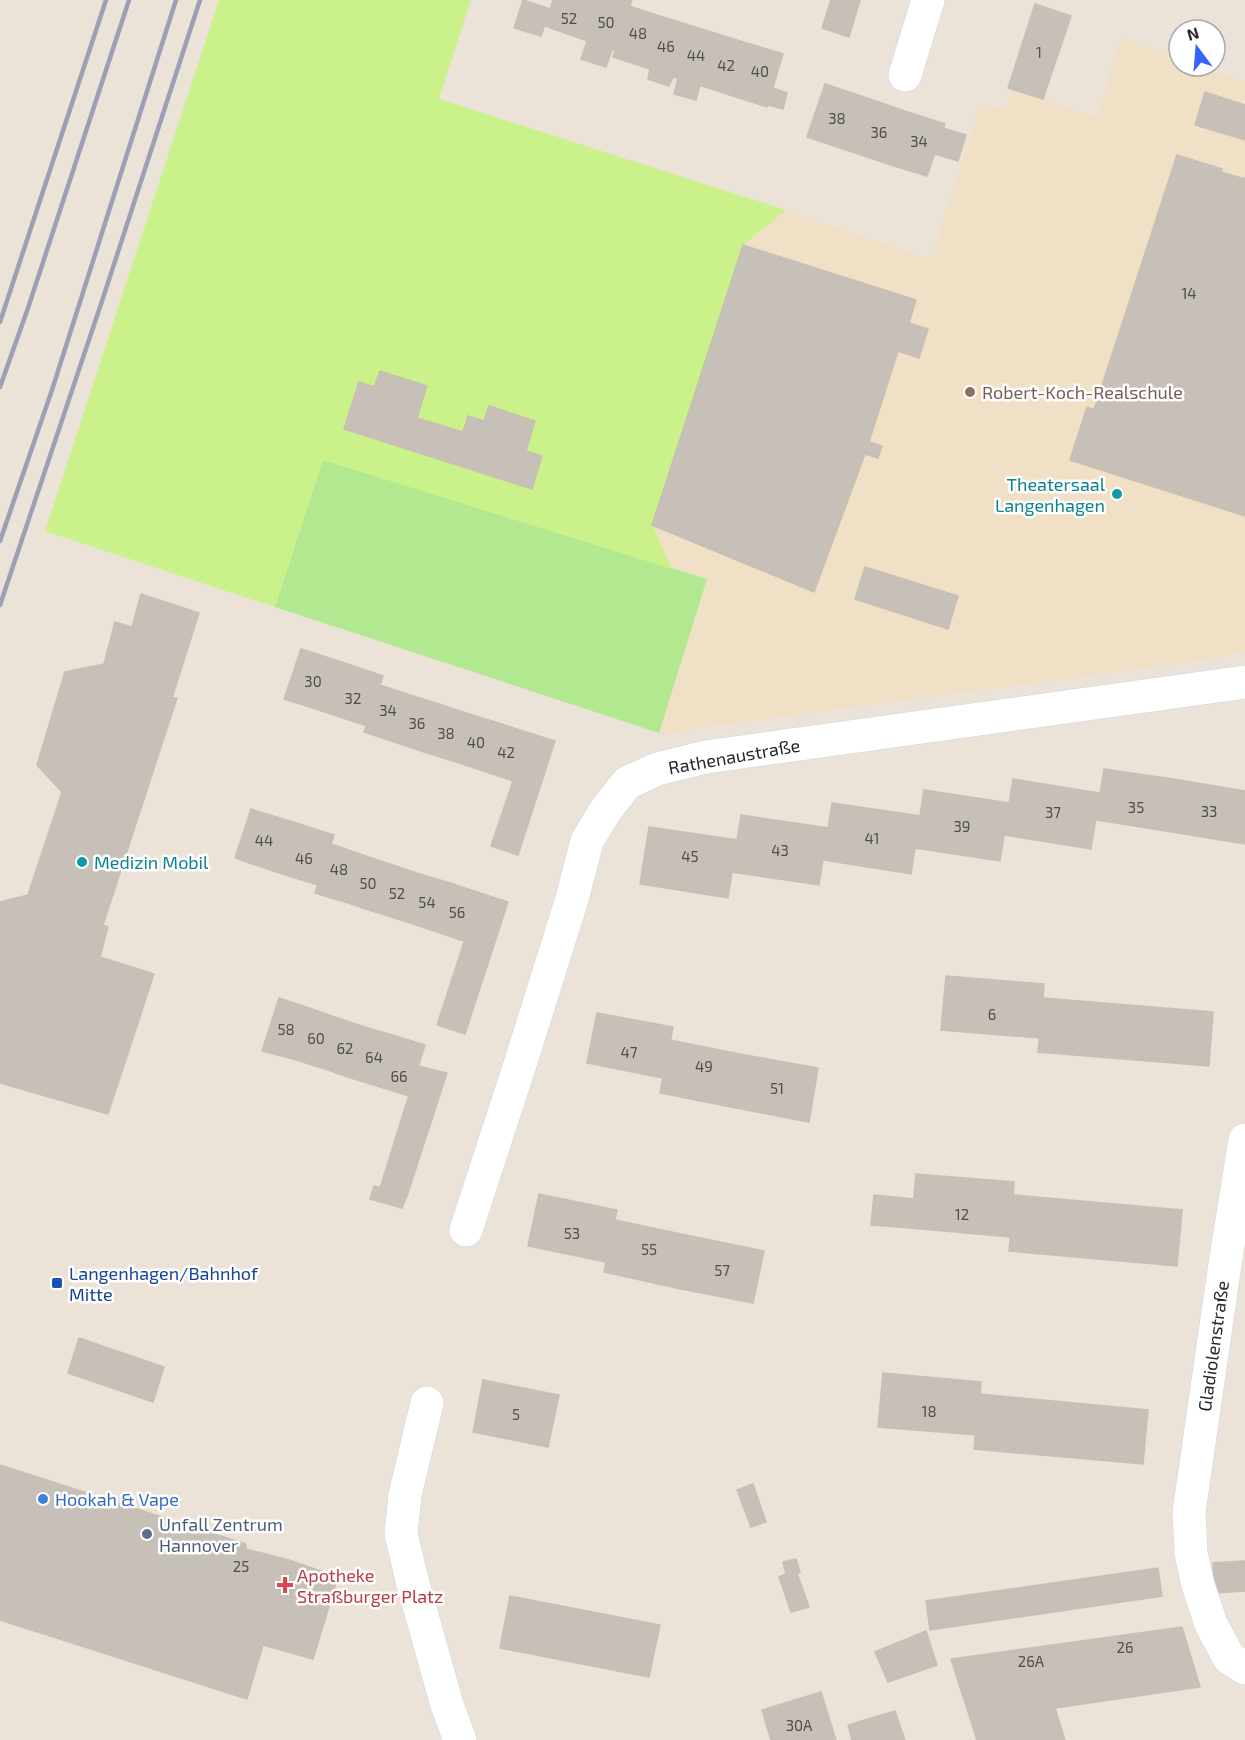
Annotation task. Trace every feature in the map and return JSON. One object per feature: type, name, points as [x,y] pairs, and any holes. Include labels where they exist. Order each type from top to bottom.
[{"type":"street","points":[[905,75],[928,0]]},
{"type":"street","name":"Rathenaustraße","points":[[466,1230],[572,899],[587,841],[604,811],[627,783],[657,769],[706,757],[1245,682]]},
{"type":"street","name":"Gladiolenstraße","points":[[1245,1140],[1235,1266],[1189,1512],[1191,1553],[1198,1585],[1211,1624],[1229,1659],[1245,1668]]},
{"type":"street","points":[[427,1403],[405,1496],[401,1534],[447,1705],[460,1740]]},
{"type":"shaded area","name":"Robert-Koch-Realschule","points":[[1121,38],[1167,55],[1167,78],[1227,78],[1227,76],[1245,82],[1245,650],[1220,658],[694,728],[665,736],[659,733],[706,579],[672,569],[652,525],[743,245],[786,210],[931,260],[980,103],[1006,110],[1013,90],[1097,117]]},
{"type":"green space","points":[[219,0],[471,0],[439,99],[786,210],[743,245],[652,524],[672,569],[323,460],[275,607],[45,531]]},
{"type":"green space","points":[[323,459],[707,579],[659,733],[275,607]]},
{"type":"building","points":[[523,0],[550,9],[541,36],[514,28]]},
{"type":"building","points":[[553,0],[596,0],[582,39],[545,26]]},
{"type":"building","points":[[596,0],[632,0],[615,51],[582,39]]},
{"type":"building","points":[[831,0],[860,0],[849,37],[822,28]]},
{"type":"building","points":[[1035,4],[1071,16],[1043,99],[1008,88]]},
{"type":"building","points":[[629,6],[660,16],[644,67],[613,57]]},
{"type":"building","points":[[660,16],[689,25],[673,77],[644,67]]},
{"type":"building","points":[[689,25],[718,34],[702,86],[673,77]]},
{"type":"building","points":[[718,34],[750,44],[733,96],[702,86]]},
{"type":"building","points":[[587,41],[612,50],[606,67],[581,59]]},
{"type":"building","points":[[750,44],[783,54],[767,107],[733,96]]},
{"type":"building","points":[[650,69],[673,77],[669,86],[648,79]]},
{"type":"building","points":[[678,78],[700,85],[696,100],[674,94]]},
{"type":"building","points":[[825,84],[867,98],[849,151],[807,137]]},
{"type":"building","points":[[773,88],[787,93],[783,109],[768,105]]},
{"type":"building","points":[[1205,92],[1245,105],[1245,140],[1195,125]]},
{"type":"building","points":[[867,98],[908,112],[891,165],[849,151]]},
{"type":"building","points":[[908,112],[945,124],[927,176],[891,165]]},
{"type":"building","points":[[943,128],[966,135],[958,161],[935,154]]},
{"type":"building","points":[[1177,155],[1245,179],[1245,516],[1070,460],[1087,407],[1094,410]]},
{"type":"building","points":[[743,245],[916,300],[909,323],[928,329],[919,358],[898,351],[869,442],[882,446],[878,458],[865,454],[814,592],[652,525]]},
{"type":"building","points":[[380,371],[427,386],[417,418],[463,432],[468,416],[484,421],[489,406],[535,421],[526,451],[542,456],[532,489],[344,429],[359,382],[374,387]]},
{"type":"building","points":[[865,567],[958,596],[948,629],[855,599]]},
{"type":"building","name":"Medizin Mobil","points":[[141,594],[199,613],[172,698],[177,698],[103,925],[108,927],[100,957],[154,974],[108,1114],[0,1083],[0,902],[28,895],[62,792],[37,765],[65,672],[104,664],[115,622],[132,627]]},
{"type":"building","points":[[301,649],[342,662],[325,712],[284,699]]},
{"type":"building","points":[[342,662],[383,676],[367,726],[325,712]]},
{"type":"building","points":[[380,685],[410,695],[394,742],[364,732]]},
{"type":"building","points":[[410,695],[439,704],[424,752],[394,742]]},
{"type":"building","points":[[439,704],[469,714],[453,761],[424,752]]},
{"type":"building","points":[[469,714],[499,723],[483,771],[453,761]]},
{"type":"building","points":[[499,723],[529,733],[513,781],[483,771]]},
{"type":"building","points":[[529,733],[555,741],[518,855],[491,846]]},
{"type":"building","points":[[1104,769],[1179,780],[1171,832],[1096,820]]},
{"type":"building","points":[[1013,779],[1100,793],[1091,849],[1004,835]]},
{"type":"building","points":[[1179,780],[1245,791],[1245,844],[1171,832]]},
{"type":"building","points":[[924,790],[1009,803],[1000,861],[915,848]]},
{"type":"building","points":[[832,803],[920,816],[911,874],[823,860]]},
{"type":"building","points":[[251,809],[293,822],[276,872],[235,858]]},
{"type":"building","points":[[741,815],[828,828],[819,885],[732,872]]},
{"type":"building","points":[[293,822],[334,835],[318,885],[276,872]]},
{"type":"building","points":[[649,827],[737,840],[728,898],[640,884]]},
{"type":"building","points":[[331,844],[360,854],[345,902],[315,893]]},
{"type":"building","points":[[360,854],[390,864],[375,912],[345,902]]},
{"type":"building","points":[[390,864],[420,874],[404,921],[375,912]]},
{"type":"building","points":[[420,874],[450,883],[434,931],[404,921]]},
{"type":"building","points":[[450,883],[480,893],[464,941],[434,931]]},
{"type":"building","points":[[480,893],[508,902],[465,1034],[437,1025]]},
{"type":"building","points":[[946,976],[1044,984],[1040,1038],[941,1030]]},
{"type":"building","points":[[279,998],[309,1008],[293,1059],[262,1051]]},
{"type":"building","points":[[1043,998],[1213,1012],[1209,1066],[1038,1052]]},
{"type":"building","points":[[309,1008],[338,1018],[322,1068],[293,1059]]},
{"type":"building","points":[[597,1013],[673,1027],[663,1078],[587,1063]]},
{"type":"building","points":[[338,1018],[368,1028],[351,1078],[322,1068]]},
{"type":"building","points":[[368,1028],[396,1036],[380,1087],[351,1078]]},
{"type":"building","points":[[396,1036],[425,1045],[409,1096],[380,1087]]},
{"type":"building","points":[[670,1040],[745,1055],[736,1108],[660,1093]]},
{"type":"building","points":[[745,1055],[818,1068],[809,1122],[736,1108]]},
{"type":"building","points":[[418,1066],[447,1073],[407,1196],[380,1188]]},
{"type":"building","points":[[916,1174],[1014,1182],[1010,1237],[911,1228]]},
{"type":"building","points":[[374,1186],[407,1196],[402,1208],[370,1199]]},
{"type":"building","points":[[539,1194],[617,1210],[606,1262],[528,1246]]},
{"type":"building","points":[[874,1195],[913,1199],[911,1228],[871,1225]]},
{"type":"building","points":[[1014,1195],[1182,1210],[1177,1266],[1009,1251]]},
{"type":"building","points":[[615,1220],[691,1236],[681,1289],[604,1272]]},
{"type":"building","points":[[691,1236],[764,1251],[753,1303],[681,1289]]},
{"type":"building","points":[[79,1338],[164,1367],[153,1402],[68,1373]]},
{"type":"building","points":[[883,1373],[981,1382],[976,1435],[878,1427]]},
{"type":"building","points":[[483,1380],[559,1395],[548,1447],[473,1432]]},
{"type":"building","points":[[979,1394],[1148,1410],[1143,1464],[974,1449]]},
{"type":"building","points":[[0,1465],[246,1544],[244,1555],[0,1477]]},
{"type":"building","points":[[0,1477],[244,1555],[246,1549],[289,1560],[338,1577],[313,1659],[263,1645],[247,1699],[0,1620]]},
{"type":"building","points":[[753,1484],[766,1522],[751,1527],[737,1490]]},
{"type":"building","points":[[796,1559],[800,1572],[797,1573],[809,1607],[791,1612],[779,1577],[786,1574],[783,1562]]},
{"type":"building","points":[[1245,1561],[1245,1591],[1215,1593],[1213,1563]]},
{"type":"building","points":[[1158,1568],[1162,1596],[930,1630],[926,1601]]},
{"type":"building","points":[[510,1596],[660,1625],[649,1677],[500,1648]]},
{"type":"building","points":[[1182,1627],[1200,1687],[1055,1708],[1065,1740],[977,1740],[951,1659]]},
{"type":"building","points":[[926,1631],[937,1665],[888,1682],[875,1652]]},
{"type":"building","points":[[821,1692],[836,1740],[771,1740],[762,1710]]},
{"type":"building","points":[[895,1711],[905,1740],[852,1740],[848,1725]]},
{"type":"railway","points":[[0,322],[106,0]]},
{"type":"railway","points":[[0,387],[129,0]]},
{"type":"railway","points":[[0,541],[52,390],[176,0]]},
{"type":"railway","points":[[0,605],[200,0]]},
{"type":"place","name":"Robert-Koch-Realschule","points":[[970,392]]},
{"type":"place","name":"Theatersaal Langenhagen","points":[[1117,494]]},
{"type":"place","name":"Medizin Mobil","points":[[82,862]]},
{"type":"place","name":"Langenhagen/Bahnhof Mitte","points":[[57,1283]]},
{"type":"place","name":"Hookah & Vape","points":[[43,1499]]},
{"type":"place","name":"Unfall Zentrum Hannover","points":[[147,1534]]},
{"type":"place","name":"Apotheke Straßburger Platz","points":[[285,1585]]}]
